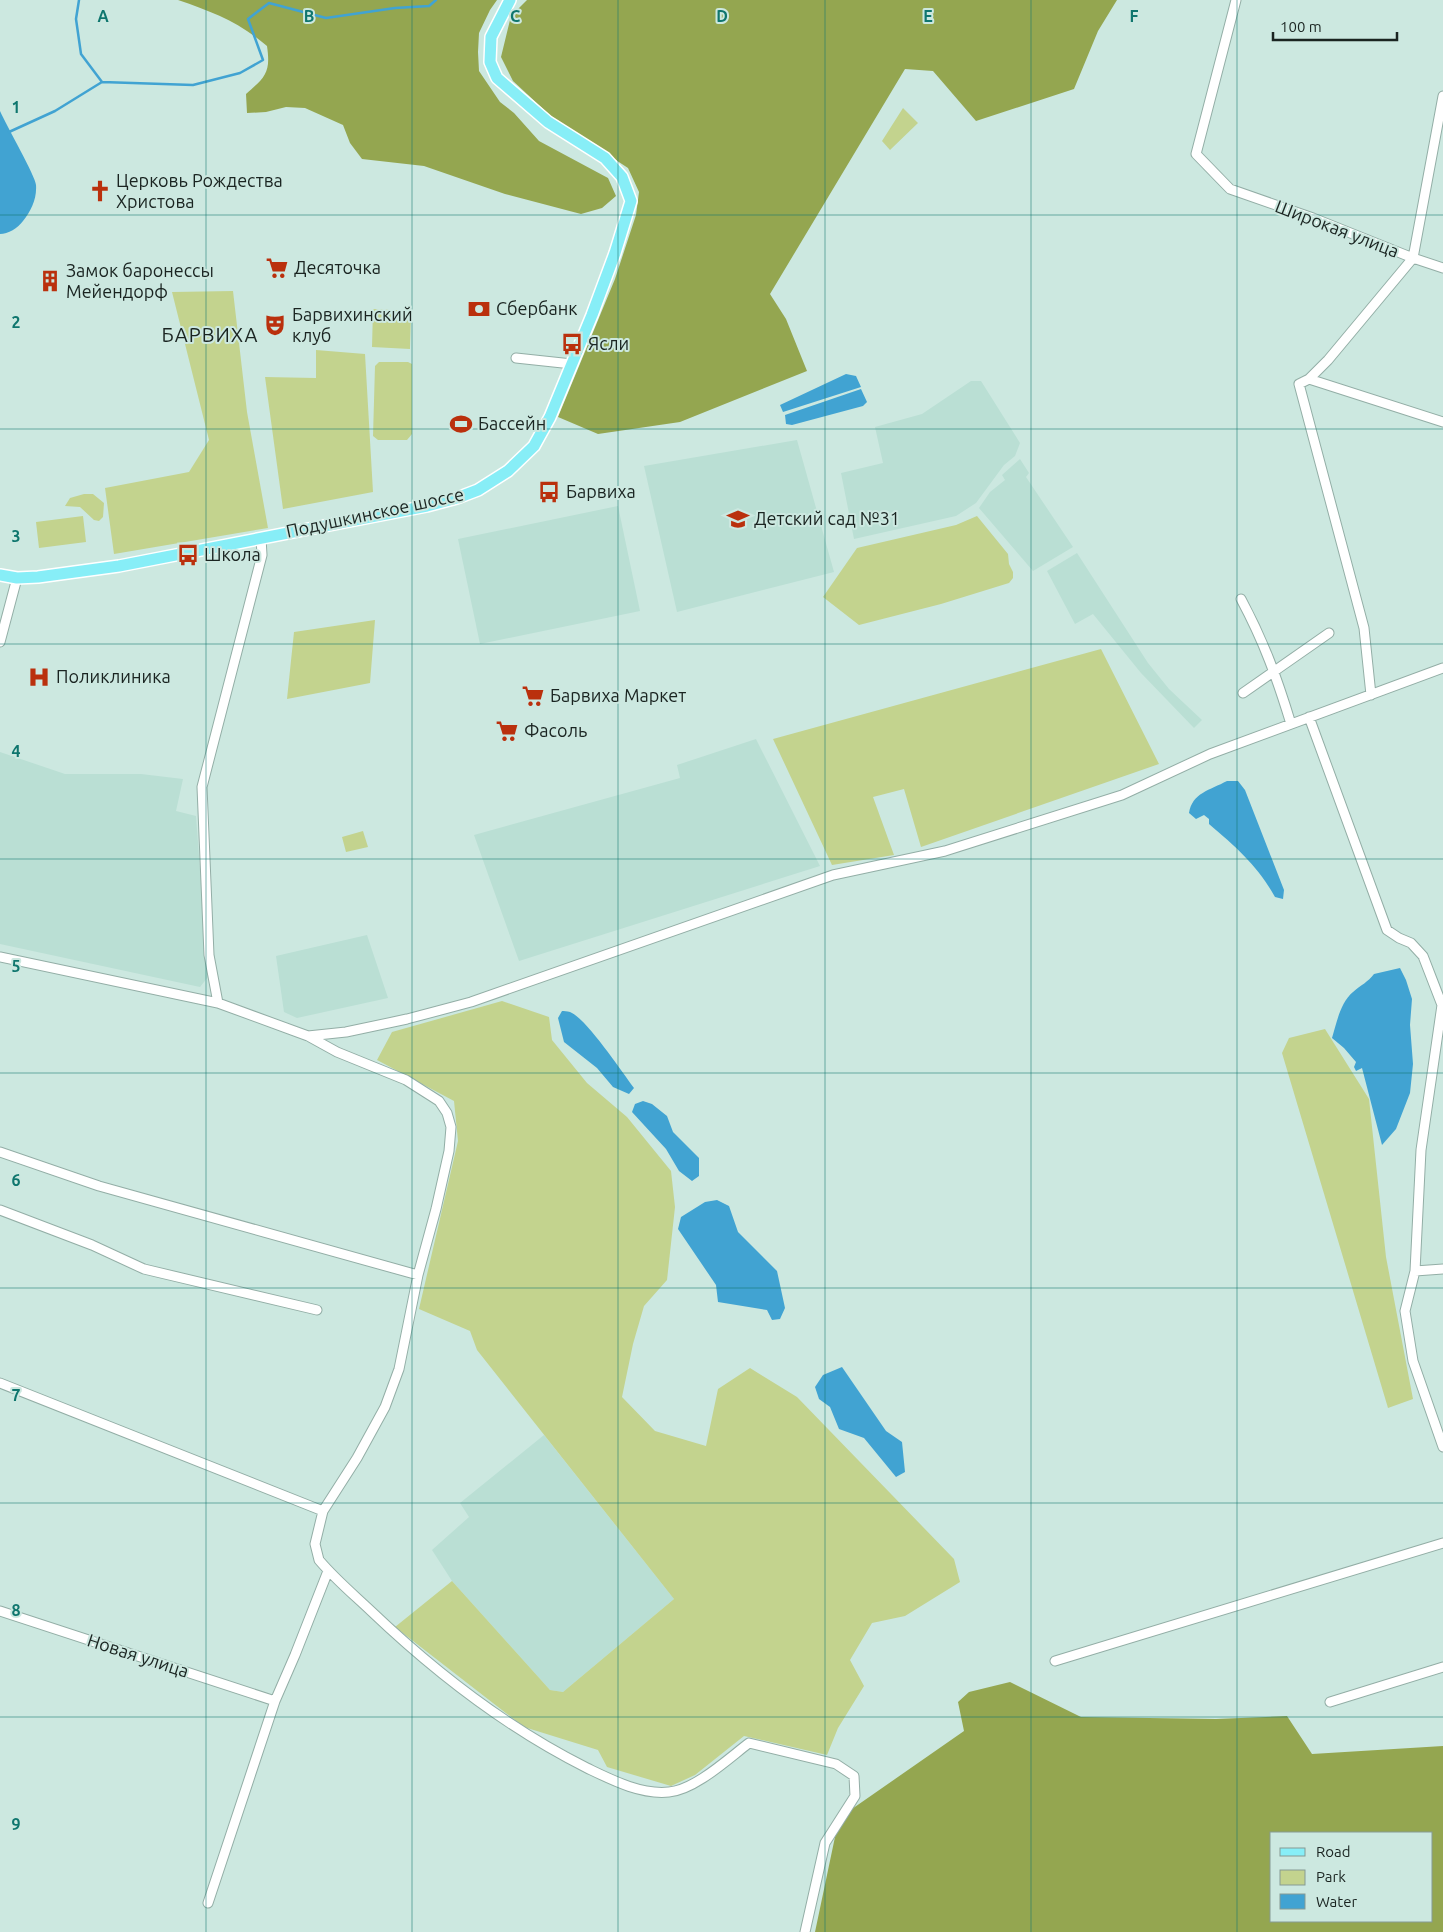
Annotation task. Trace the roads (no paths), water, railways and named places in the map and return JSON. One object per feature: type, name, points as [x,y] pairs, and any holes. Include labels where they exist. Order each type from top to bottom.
[{"type":"main road","name":"Подушкинское шоссе","points":[[0,575],[17,578],[119,566],[427,506],[478,490],[508,471],[534,446],[550,418],[572,364],[615,253],[631,201],[622,177],[604,158],[548,122],[496,78],[490,62],[492,36],[510,0]]},
{"type":"street","name":"Широкая улица","points":[[1236,0],[1196,154],[1230,189],[1313,218],[1443,268]]},
{"type":"street","points":[[1371,695],[1364,628],[1299,384],[1309,379],[1328,360],[1414,258],[1443,96]]},
{"type":"street","points":[[516,358],[572,364]]},
{"type":"street","points":[[1309,379],[1443,422]]},
{"type":"street","points":[[218,1003],[209,955],[202,787],[262,555],[261,538]]},
{"type":"street","points":[[0,642],[17,578]]},
{"type":"street","points":[[1241,599],[1261,636],[1275,671],[1291,724]]},
{"type":"street","points":[[1243,693],[1330,633]]},
{"type":"street","points":[[308,1036],[346,1032],[408,1019],[471,1002],[833,875],[945,851],[1122,795],[1210,754],[1443,668]]},
{"type":"street","points":[[1309,717],[1386,930],[1411,943],[1423,956],[1443,1006],[1421,1150],[1415,1271],[1405,1311],[1413,1361],[1443,1447]]},
{"type":"street","points":[[0,957],[218,1003],[308,1036],[337,1052],[406,1080],[439,1101],[447,1114],[451,1127],[449,1151],[436,1210],[418,1275],[400,1369],[394,1388],[356,1458],[322,1511],[316,1544],[319,1560],[328,1571],[410,1648],[494,1713],[562,1755],[628,1786],[649,1791],[671,1792],[699,1781],[749,1743],[836,1764],[854,1776],[854,1796],[825,1843],[805,1932]]},
{"type":"street","points":[[0,1152],[99,1186],[418,1275]]},
{"type":"street","points":[[0,1210],[92,1245],[144,1269],[317,1310]]},
{"type":"street","points":[[1415,1271],[1443,1269]]},
{"type":"street","points":[[0,1383],[322,1511]]},
{"type":"street","points":[[1055,1662],[1443,1543]]},
{"type":"street","points":[[208,1903],[275,1701],[295,1656],[328,1571]]},
{"type":"street","name":"Новая улица","points":[[0,1611],[275,1701]]},
{"type":"street","points":[[1330,1702],[1443,1667]]},
{"type":"water","points":[[0,111],[36,185],[34,200],[26,217],[16,228],[3,234],[0,234]]},
{"type":"water","points":[[846,374],[856,376],[861,387],[783,412],[780,405]]},
{"type":"water","points":[[861,389],[867,402],[863,406],[792,425],[786,424],[785,415]]},
{"type":"water","points":[[1227,781],[1238,781],[1245,790],[1284,890],[1283,899],[1275,897],[1254,866],[1209,824],[1209,819],[1204,815],[1196,819],[1189,813],[1191,806],[1198,796]]},
{"type":"water","points":[[1400,968],[1412,999],[1410,1025],[1413,1064],[1410,1093],[1396,1129],[1382,1145],[1362,1068],[1356,1071],[1354,1067],[1356,1062],[1332,1038],[1340,1013],[1349,996],[1374,974]]},
{"type":"water","points":[[562,1011],[570,1012],[577,1016],[594,1034],[634,1088],[629,1094],[613,1087],[597,1068],[564,1042],[558,1018]]},
{"type":"water","points":[[643,1101],[652,1104],[667,1116],[673,1132],[699,1158],[699,1176],[692,1181],[679,1171],[666,1149],[632,1112],[635,1104]]},
{"type":"water","points":[[717,1200],[729,1206],[738,1232],[777,1271],[785,1308],[780,1319],[772,1320],[767,1310],[718,1302],[716,1285],[678,1229],[681,1217],[705,1202]]},
{"type":"water","points":[[842,1367],[886,1431],[902,1442],[905,1472],[896,1477],[864,1438],[839,1429],[830,1407],[819,1399],[815,1387],[823,1375]]},
{"type":"waterway","points":[[79,0],[76,19],[81,54],[102,82],[193,85],[240,73],[263,60],[248,19],[269,3],[326,18],[395,8],[429,6],[436,0]]},
{"type":"waterway","points":[[9,132],[55,111],[102,82]]},
{"type":"place","name":"Церковь Рождества Христова","points":[[100,191]]},
{"type":"place","name":"Десяточка","points":[[277,268]]},
{"type":"place","name":"Замок баронессы Мейендорф","points":[[50,281]]},
{"type":"place","name":"Сбербанк","points":[[479,309]]},
{"type":"place","name":"Барвихинский клуб","points":[[275,325]]},
{"type":"place","name":"Ясли","points":[[572,344]]},
{"type":"place","name":"Бассейн","points":[[461,424]]},
{"type":"place","name":"Барвиха","points":[[549,492]]},
{"type":"place","name":"Детский сад №31","points":[[738,519]]},
{"type":"place","name":"Школа","points":[[188,555]]},
{"type":"place","name":"Поликлиника","points":[[39,677]]},
{"type":"place","name":"Барвиха Маркет","points":[[533,696]]},
{"type":"place","name":"Фасоль","points":[[507,731]]},
{"type":"district","name":"БАРВИХА","points":[[210,335]]}]
